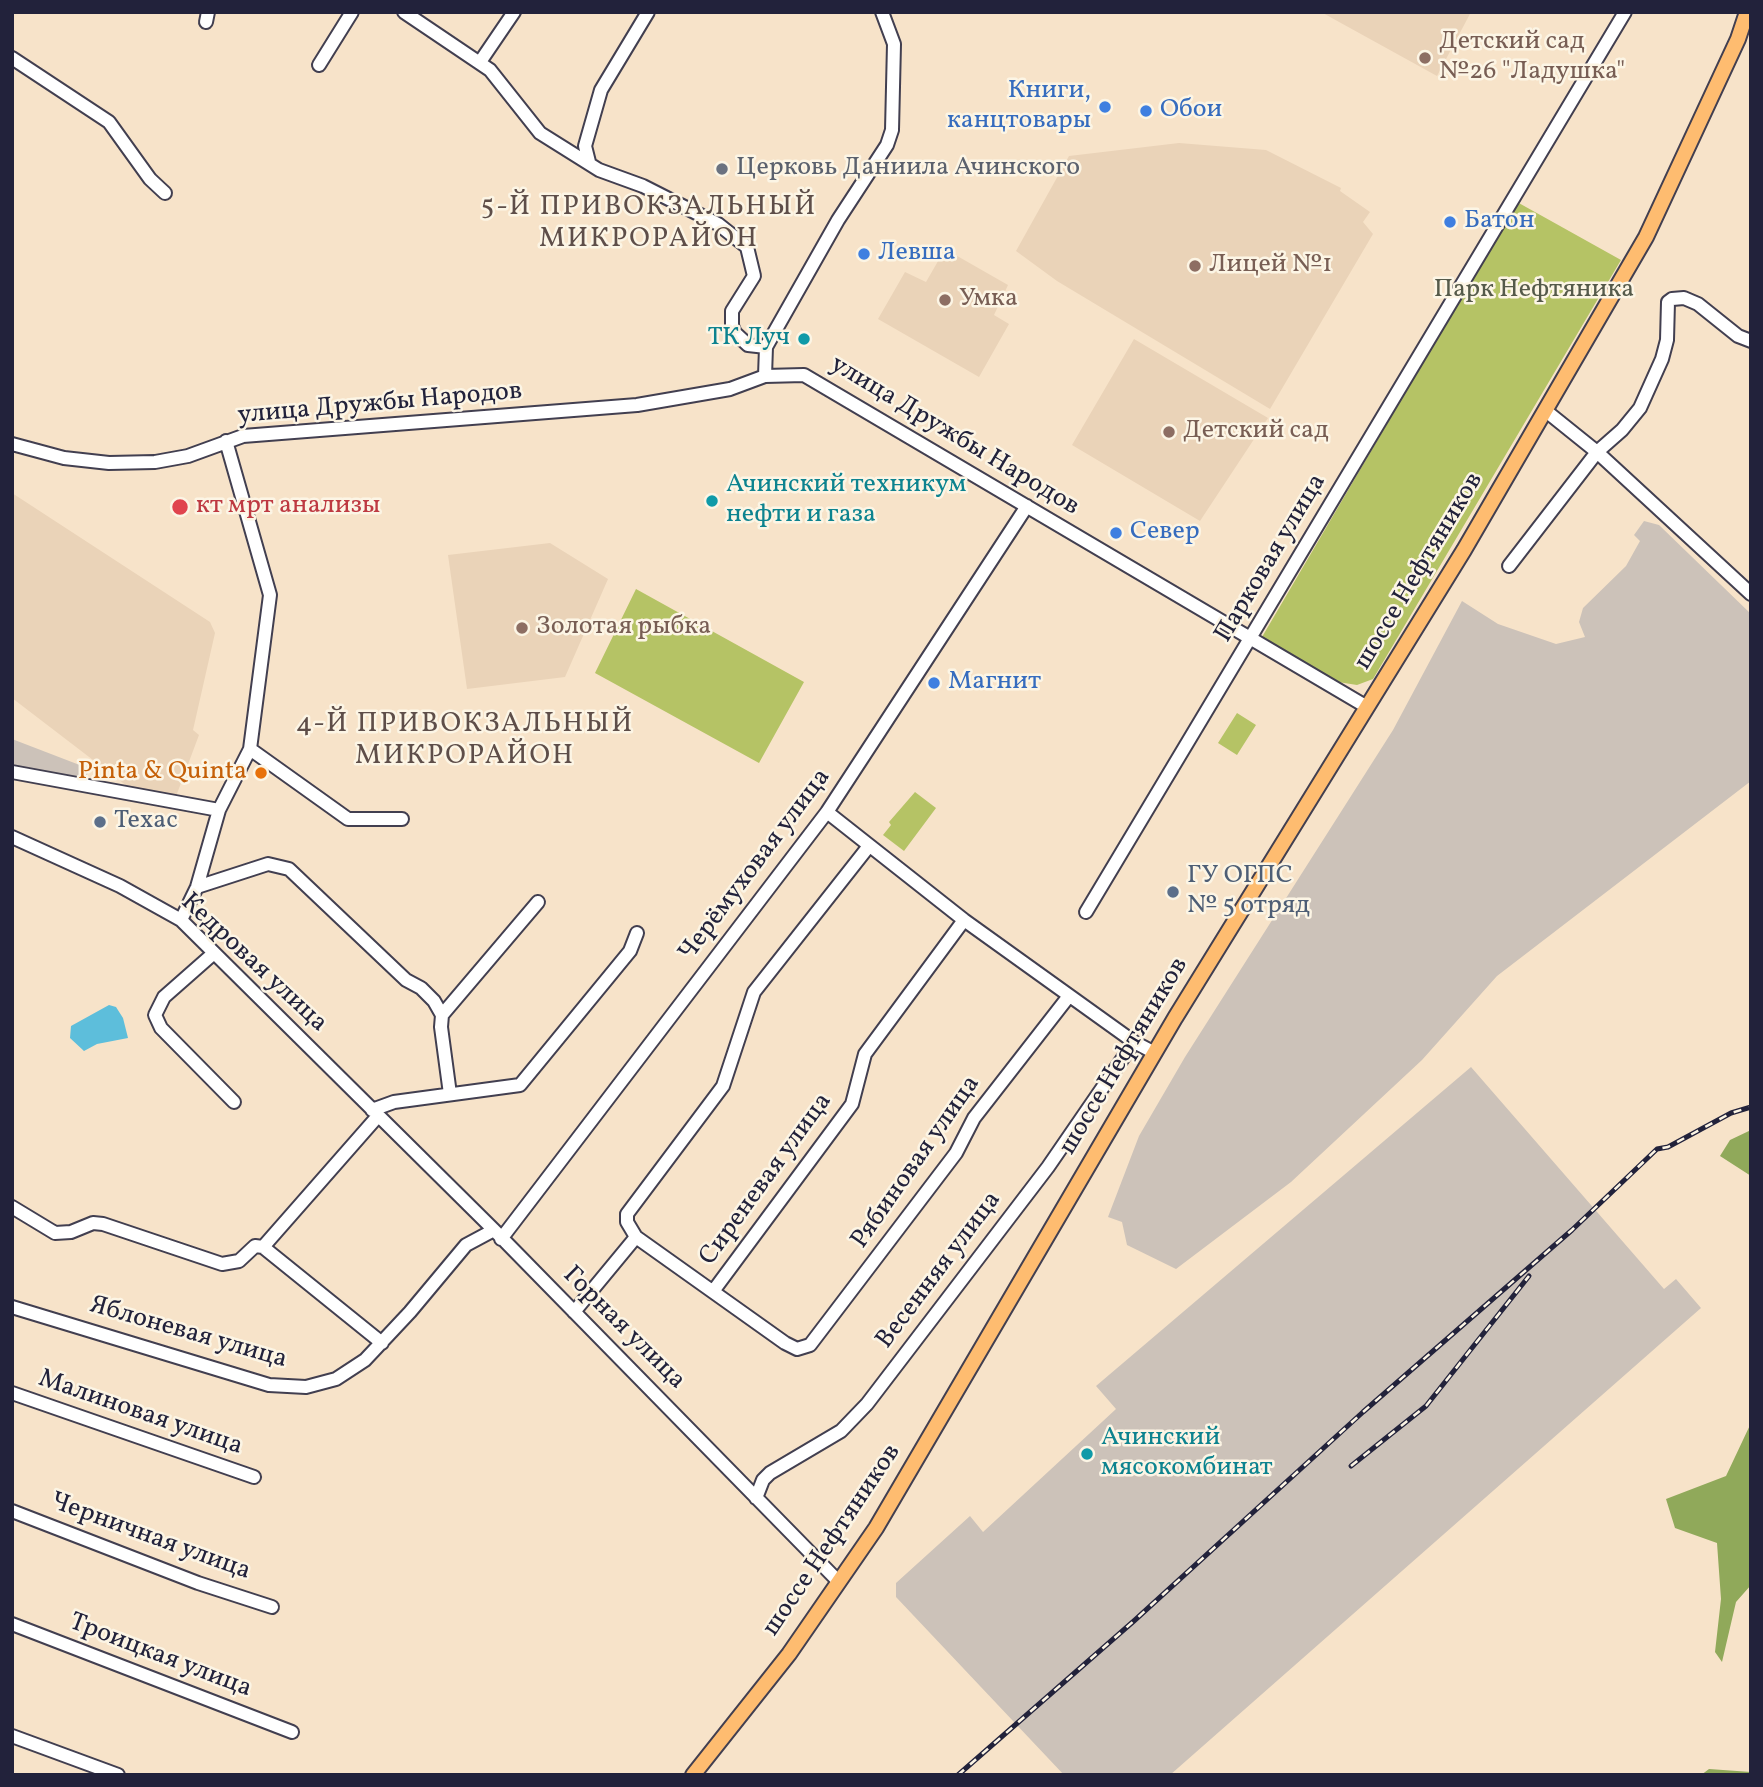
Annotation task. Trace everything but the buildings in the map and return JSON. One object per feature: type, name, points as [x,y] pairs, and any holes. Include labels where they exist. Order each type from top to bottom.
[{"type":"main road","name":"шоссе Нефтяников","points":[[693,1775],[789,1654],[839,1582],[927,1444],[1155,1053],[1546,411],[1646,237],[1749,12]]},
{"type":"street","points":[[319,65],[352,12]]},
{"type":"street","points":[[404,12],[480,62],[498,78],[540,133],[589,162],[718,224],[747,247],[754,276],[732,311],[732,326],[735,333],[748,345],[765,348]]},
{"type":"street","points":[[480,62],[514,12]]},
{"type":"street","points":[[589,162],[585,146],[601,90],[648,12]]},
{"type":"street","points":[[765,376],[765,348],[838,220],[887,145],[894,119],[896,69],[892,32],[882,12]]},
{"type":"street","name":"Парковая улица","points":[[1086,912],[1625,12]]},
{"type":"street","points":[[12,58],[109,122],[150,179],[165,193]]},
{"type":"street","points":[[1509,566],[1597,452],[1622,430],[1640,408],[1656,377],[1667,340],[1668,302],[1684,298],[1698,304],[1738,336],[1751,341]]},
{"type":"street","name":"улица Дружбы Народов","points":[[12,444],[64,458],[134,463],[188,456],[243,436],[637,405],[730,389],[765,376],[794,374],[813,379],[1367,707]]},
{"type":"street","points":[[1546,411],[1597,452],[1751,594]]},
{"type":"street","points":[[181,920],[197,887],[219,810],[250,749],[270,595],[226,442]]},
{"type":"street","name":"Черёмуховая улица","points":[[382,1343],[466,1245],[497,1234],[827,813],[1027,506]]},
{"type":"street","points":[[250,749],[348,819],[402,820]]},
{"type":"street","points":[[12,772],[219,810]]},
{"type":"street","points":[[827,813],[964,920],[1134,1042],[1155,1053]]},
{"type":"street","name":"Кедровая улица","points":[[12,837],[120,886],[181,920],[375,1113]]},
{"type":"street","points":[[714,1290],[636,1237],[627,1222],[630,1208],[723,1086],[754,992],[869,846]]},
{"type":"street","points":[[197,887],[274,864],[289,869],[406,980],[421,988],[442,1015]]},
{"type":"street","points":[[450,1094],[441,1027],[442,1015],[538,902]]},
{"type":"street","name":"Сиреневая улица","points":[[714,1290],[852,1104],[865,1054],[964,920]]},
{"type":"street","points":[[262,1247],[375,1113],[394,1102],[514,1088],[526,1080],[630,951],[637,933]]},
{"type":"street","points":[[214,953],[164,997],[155,1015],[161,1028],[234,1102]]},
{"type":"street","name":"Рябиновая улица","points":[[714,1290],[797,1349],[810,1345],[956,1153],[974,1118],[1069,996]]},
{"type":"street","name":"Весенняя улица","points":[[757,1498],[763,1480],[770,1473],[841,1431],[860,1413],[1048,1167],[1134,1042]]},
{"type":"street","name":"Горная улица","points":[[375,1113],[575,1312],[839,1582]]},
{"type":"street","points":[[12,1207],[55,1233],[71,1233],[93,1223],[103,1224],[222,1264],[239,1261],[255,1246],[262,1247],[382,1343]]},
{"type":"street","points":[[575,1312],[636,1237]]},
{"type":"street","name":"Яблоневая улица","points":[[12,1307],[284,1388],[306,1387],[336,1379],[357,1366],[382,1343]]},
{"type":"street","name":"Малиновая улица","points":[[12,1393],[254,1477]]},
{"type":"street","name":"Черничная улица","points":[[12,1511],[198,1583],[272,1607]]},
{"type":"street","name":"Троицкая улица","points":[[12,1624],[292,1732]]},
{"type":"street","points":[[12,1736],[118,1775]]},
{"type":"shaded area","name":"Детский сад №26 \"Ладушка\"","points":[[1321,12],[1471,12],[1437,76]]},
{"type":"shaded area","name":"Лицей №1","points":[[1179,143],[1266,150],[1341,188],[1340,191],[1370,212],[1363,222],[1373,234],[1270,409],[1057,281],[1016,251],[1069,156]]},
{"type":"shaded area","name":"Умка","points":[[945,249],[1008,285],[994,315],[1009,324],[979,377],[878,319],[905,272],[926,282]]},
{"type":"shaded area","name":"Детский сад","points":[[1134,339],[1268,418],[1200,521],[1072,445]]},
{"type":"shaded area","points":[[12,493],[210,622],[215,633],[193,730],[199,735],[175,799],[127,786],[12,698]]},
{"type":"shaded area","points":[[1644,521],[1659,525],[1751,614],[1751,781],[1497,976],[1422,1060],[1291,1182],[1176,1269],[1127,1245],[1122,1222],[1108,1217],[1139,1136],[1185,1057],[1393,730],[1462,601],[1498,624],[1556,644],[1585,637],[1579,622],[1583,608],[1626,566],[1640,541],[1634,535]]},
{"type":"shaded area","name":"Золотая рыбка","points":[[550,543],[608,579],[565,677],[467,689],[448,555]]},
{"type":"shaded area","points":[[12,739],[90,769],[83,782],[12,767]]},
{"type":"shaded area","points":[[1471,1067],[1664,1289],[1676,1279],[1701,1308],[1170,1775],[1064,1775],[896,1597],[896,1583],[970,1516],[983,1532],[1116,1409],[1096,1386]]},
{"type":"green space","name":"Парк Нефтяника","points":[[1517,202],[1621,260],[1373,679],[1357,685],[1338,682],[1262,637]]},
{"type":"green space","points":[[636,589],[804,682],[759,763],[595,673]]},
{"type":"green space","points":[[1237,713],[1256,725],[1237,755],[1218,743]]},
{"type":"green space","points":[[915,792],[936,808],[904,851],[883,835],[891,825],[889,822]]},
{"type":"green space","points":[[1751,1130],[1751,1176],[1720,1156],[1730,1140]]},
{"type":"green space","points":[[1751,1423],[1751,1585],[1736,1602],[1722,1662],[1715,1652],[1721,1599],[1717,1543],[1675,1528],[1666,1499],[1726,1476]]},
{"type":"green space","points":[[1709,1769],[1751,1772],[1751,1774],[1701,1775]]},
{"type":"water","points":[[109,1005],[116,1007],[123,1018],[128,1038],[97,1044],[84,1051],[70,1038],[71,1026]]},
{"type":"railway","points":[[958,1775],[1135,1620],[1363,1412],[1572,1230],[1657,1149],[1668,1147],[1731,1113],[1751,1107]]},
{"type":"railway","points":[[1351,1466],[1426,1406],[1529,1276]]},
{"type":"place","name":"Детский сад №26 \"Ладушка\"","points":[[1425,58]]},
{"type":"place","name":"Книги, канцтовары","points":[[1105,107]]},
{"type":"place","name":"Обои","points":[[1146,111]]},
{"type":"place","name":"Церковь Даниила Ачинского","points":[[722,169]]},
{"type":"place","name":"Батон","points":[[1450,222]]},
{"type":"place","name":"Левша","points":[[864,254]]},
{"type":"place","name":"Лицей №1","points":[[1195,266]]},
{"type":"place","name":"Умка","points":[[945,300]]},
{"type":"place","name":"ТК Луч","points":[[804,339]]},
{"type":"place","name":"Детский сад","points":[[1169,432]]},
{"type":"place","name":"Ачинский техникум нефти и газа","points":[[712,501]]},
{"type":"place","name":"кт мрт анализы","points":[[180,507]]},
{"type":"place","name":"Север","points":[[1116,533]]},
{"type":"place","name":"Золотая рыбка","points":[[522,628]]},
{"type":"place","name":"Магнит","points":[[934,683]]},
{"type":"place","name":"Pinta & Quinta","points":[[261,773]]},
{"type":"place","name":"Техас","points":[[100,822]]},
{"type":"place","name":"ГУ ОГПС № 5 отряд","points":[[1173,892]]},
{"type":"place","name":"Ачинский мясокомбинат","points":[[1087,1454]]},
{"type":"district","name":"5-Й ПРИВОКЗАЛЬНЫЙ МИКРОРАЙОН","points":[[649,225]]},
{"type":"district","name":"4-Й ПРИВОКЗАЛЬНЫЙ МИКРОРАЙОН","points":[[465,742]]}]
